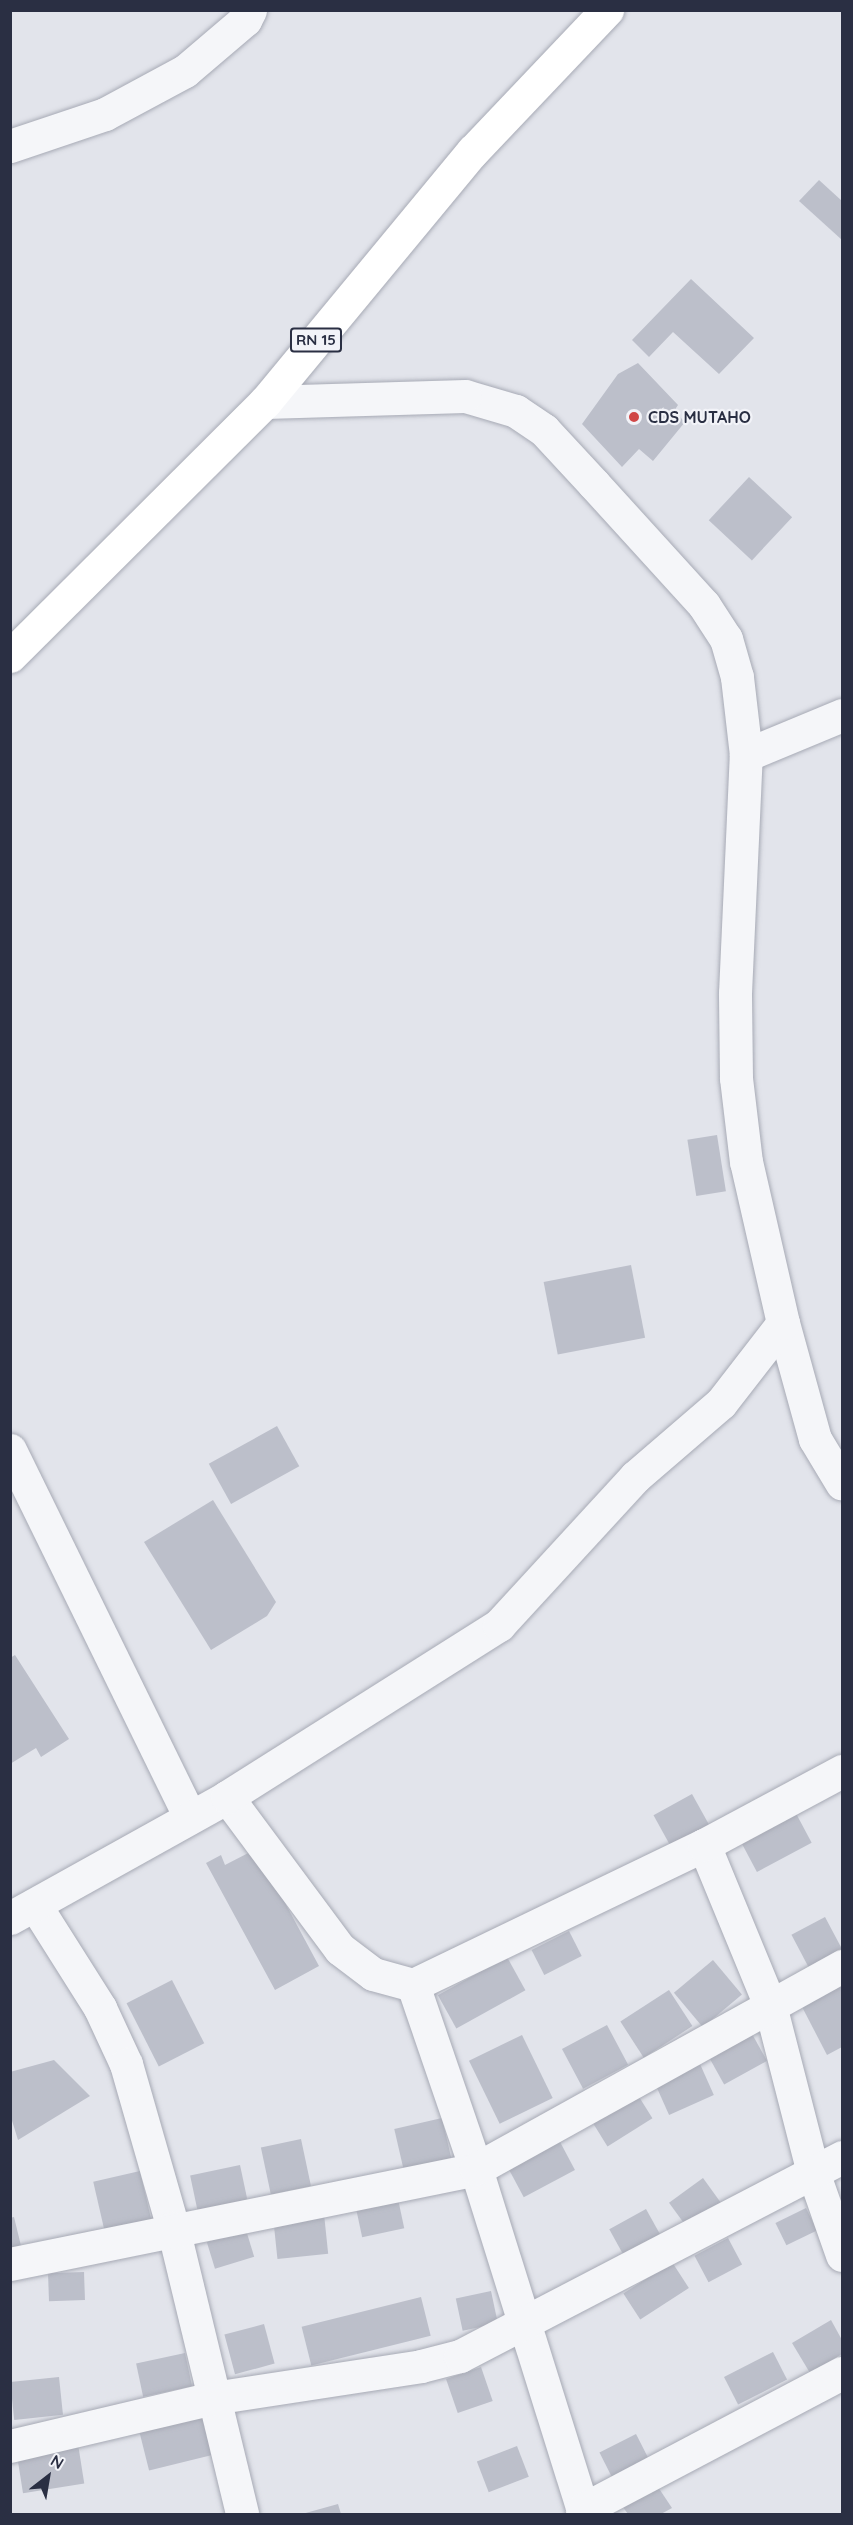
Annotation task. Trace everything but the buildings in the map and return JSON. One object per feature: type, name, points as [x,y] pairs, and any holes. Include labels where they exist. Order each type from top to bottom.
[{"type":"main road","name":"RN 15","points":[[10,656],[265,402],[473,151],[607,10]]},
{"type":"street","points":[[10,147],[105,114],[185,71],[245,20],[250,10]]},
{"type":"street","points":[[265,402],[465,396],[516,411],[544,430],[704,605],[726,639],[738,677],[746,755],[735,993],[736,1078],[746,1162],[783,1323],[815,1439],[843,1484]]},
{"type":"street","points":[[746,755],[843,715]]},
{"type":"street","points":[[242,2514],[173,2228],[126,2064],[100,2008],[23,1911],[227,1797],[499,1625],[635,1477],[721,1403],[783,1323]]},
{"type":"street","points":[[10,1450],[190,1817]]},
{"type":"street","points":[[227,1797],[340,1949],[373,1974],[413,1985],[704,1845],[843,1771]]},
{"type":"street","points":[[704,1845],[770,2005],[813,2172],[843,2254]]},
{"type":"street","points":[[10,2264],[173,2228],[476,2169],[843,1966]]},
{"type":"street","points":[[413,1985],[476,2169],[583,2512],[843,2373]]},
{"type":"street","points":[[10,2446],[213,2398],[421,2366],[460,2356],[495,2340],[522,2322],[843,2157]]},
{"type":"place","name":"CDS MUTAHO","points":[[634,417]]}]
